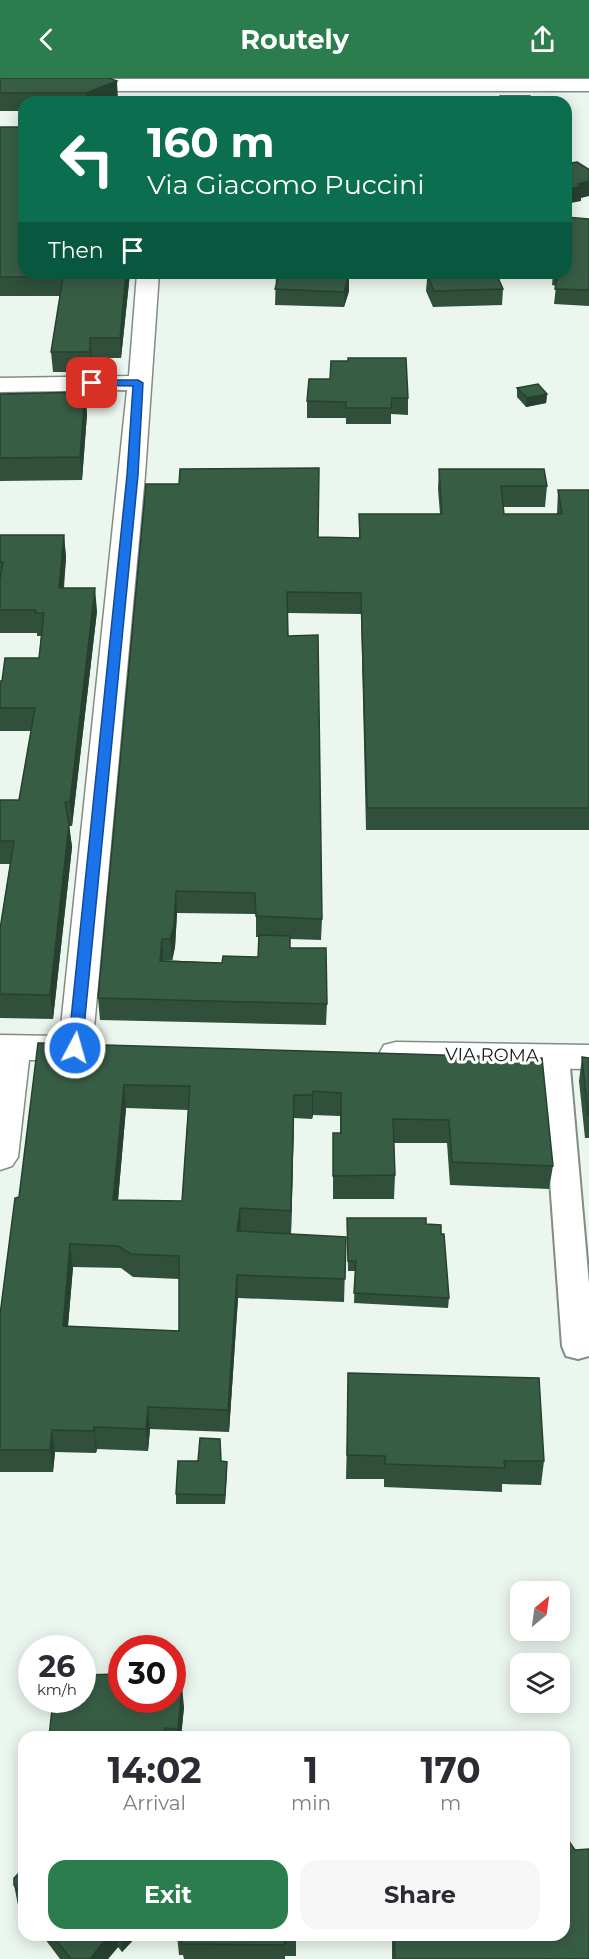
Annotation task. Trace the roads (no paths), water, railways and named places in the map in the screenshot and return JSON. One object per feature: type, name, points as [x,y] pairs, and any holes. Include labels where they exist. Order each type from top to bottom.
[{"type":"street","points":[[0,85],[166,88],[494,81],[589,85]]},
{"type":"street","points":[[75,1048],[133,475],[147,279]]},
{"type":"street","points":[[0,385],[138,383]]},
{"type":"street","points":[[0,1157],[7,1047],[110,1049]]},
{"type":"street","name":"VIA ROMA","points":[[371,1054],[589,1057]]},
{"type":"lane","points":[[555,1056],[578,1346]]}]
